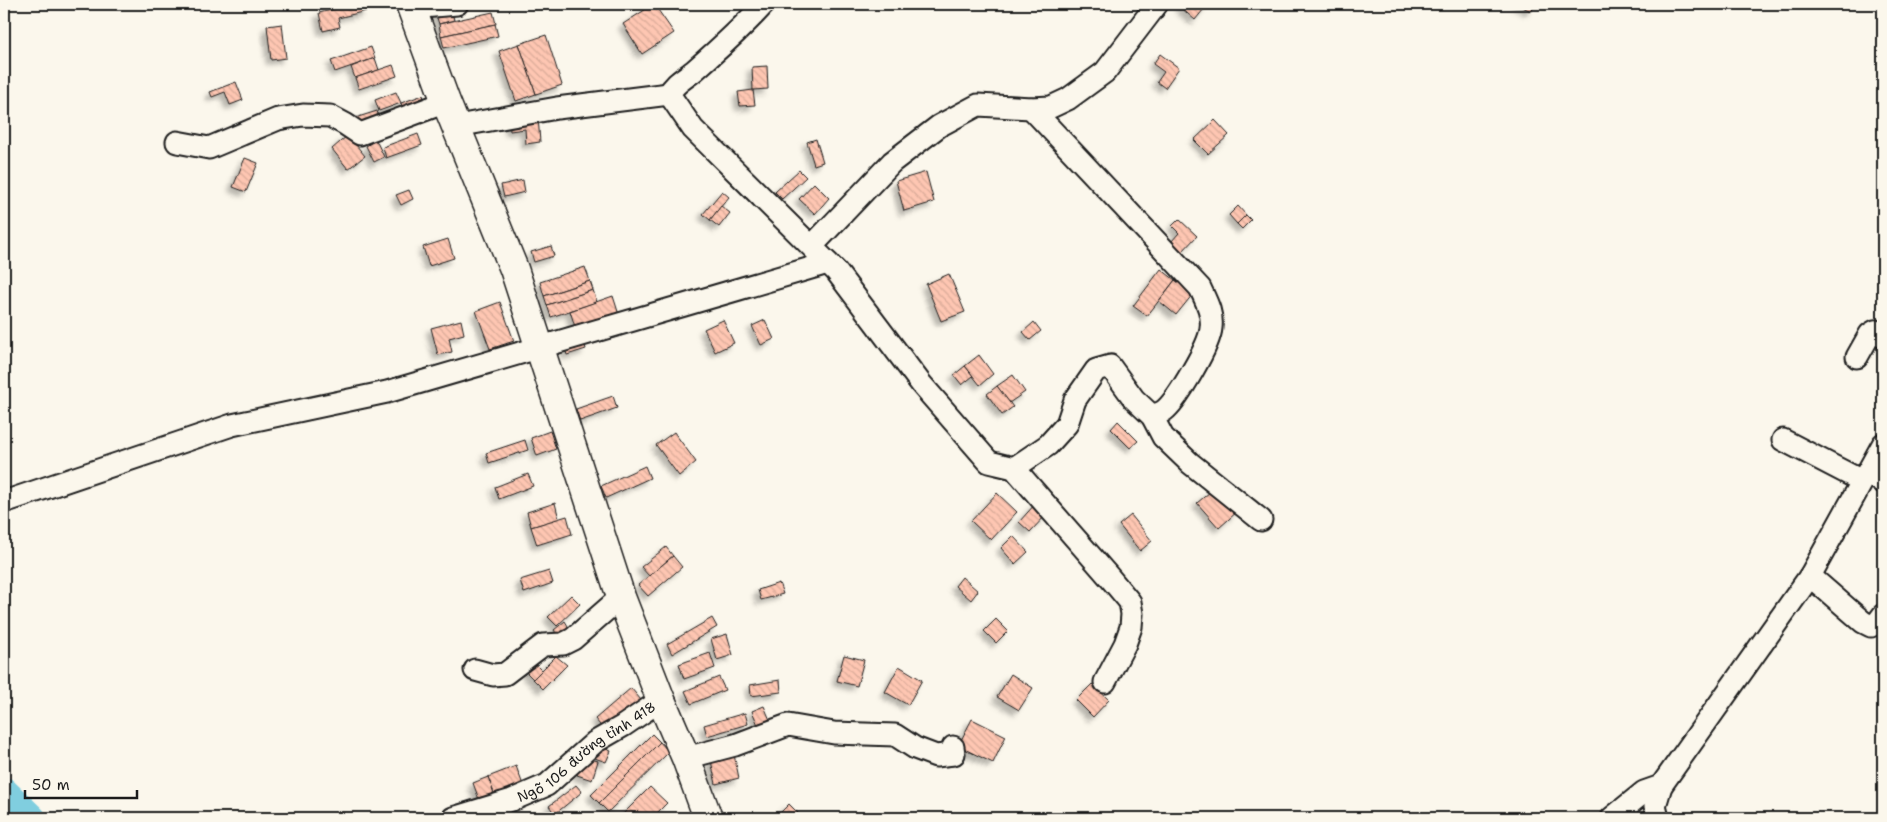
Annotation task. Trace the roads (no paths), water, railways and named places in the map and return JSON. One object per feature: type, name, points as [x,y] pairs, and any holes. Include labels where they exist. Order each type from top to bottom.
[{"type":"main road","points":[[411,6],[451,114],[514,269],[621,597],[686,758],[708,818]]},
{"type":"street","points":[[411,6],[456,4]]},
{"type":"street","points":[[669,94],[673,85],[694,71],[764,4]]},
{"type":"street","points":[[812,246],[892,162],[939,126],[978,105],[1031,108],[1051,107],[1068,99],[1105,72],[1157,4]]},
{"type":"street","points":[[177,142],[210,148],[278,119],[303,115],[330,116],[360,134],[451,114],[558,108],[669,94]]},
{"type":"street","points":[[669,94],[693,129],[836,271],[922,385],[989,462],[1014,468],[1130,602],[1132,614],[1131,627],[1125,644],[1105,682]]},
{"type":"street","points":[[1031,108],[1200,288],[1211,312],[1211,330],[1204,350],[1170,404],[1162,412],[1152,416]]},
{"type":"street","points":[[4,502],[232,425],[387,392],[828,263]]},
{"type":"street","points":[[1857,357],[1870,334],[1875,331],[1883,336]]},
{"type":"street","points":[[1014,468],[1048,445],[1067,424],[1075,400],[1096,370],[1110,366],[1134,399],[1152,416],[1163,437],[1190,463],[1261,520]]},
{"type":"street","points":[[1783,440],[1871,479]]},
{"type":"street","points":[[1658,818],[1655,806],[1661,786],[1810,576],[1871,479],[1883,444]]},
{"type":"street","points":[[1810,576],[1863,622],[1871,626],[1877,623],[1883,614]]},
{"type":"street","points":[[475,670],[493,675],[505,674],[543,644],[562,644],[573,639],[621,597]]},
{"type":"street","name":"Ngõ 106 đường tỉnh 418","points":[[453,818],[488,813],[547,785],[595,742],[623,726],[661,700]]},
{"type":"street","points":[[686,758],[735,744],[788,725],[834,733],[895,735],[915,748],[936,756],[954,754],[953,747]]},
{"type":"street","points":[[1612,818],[1644,792],[1661,786]]},
{"type":"waterway","points":[[4,791],[32,818]]}]
